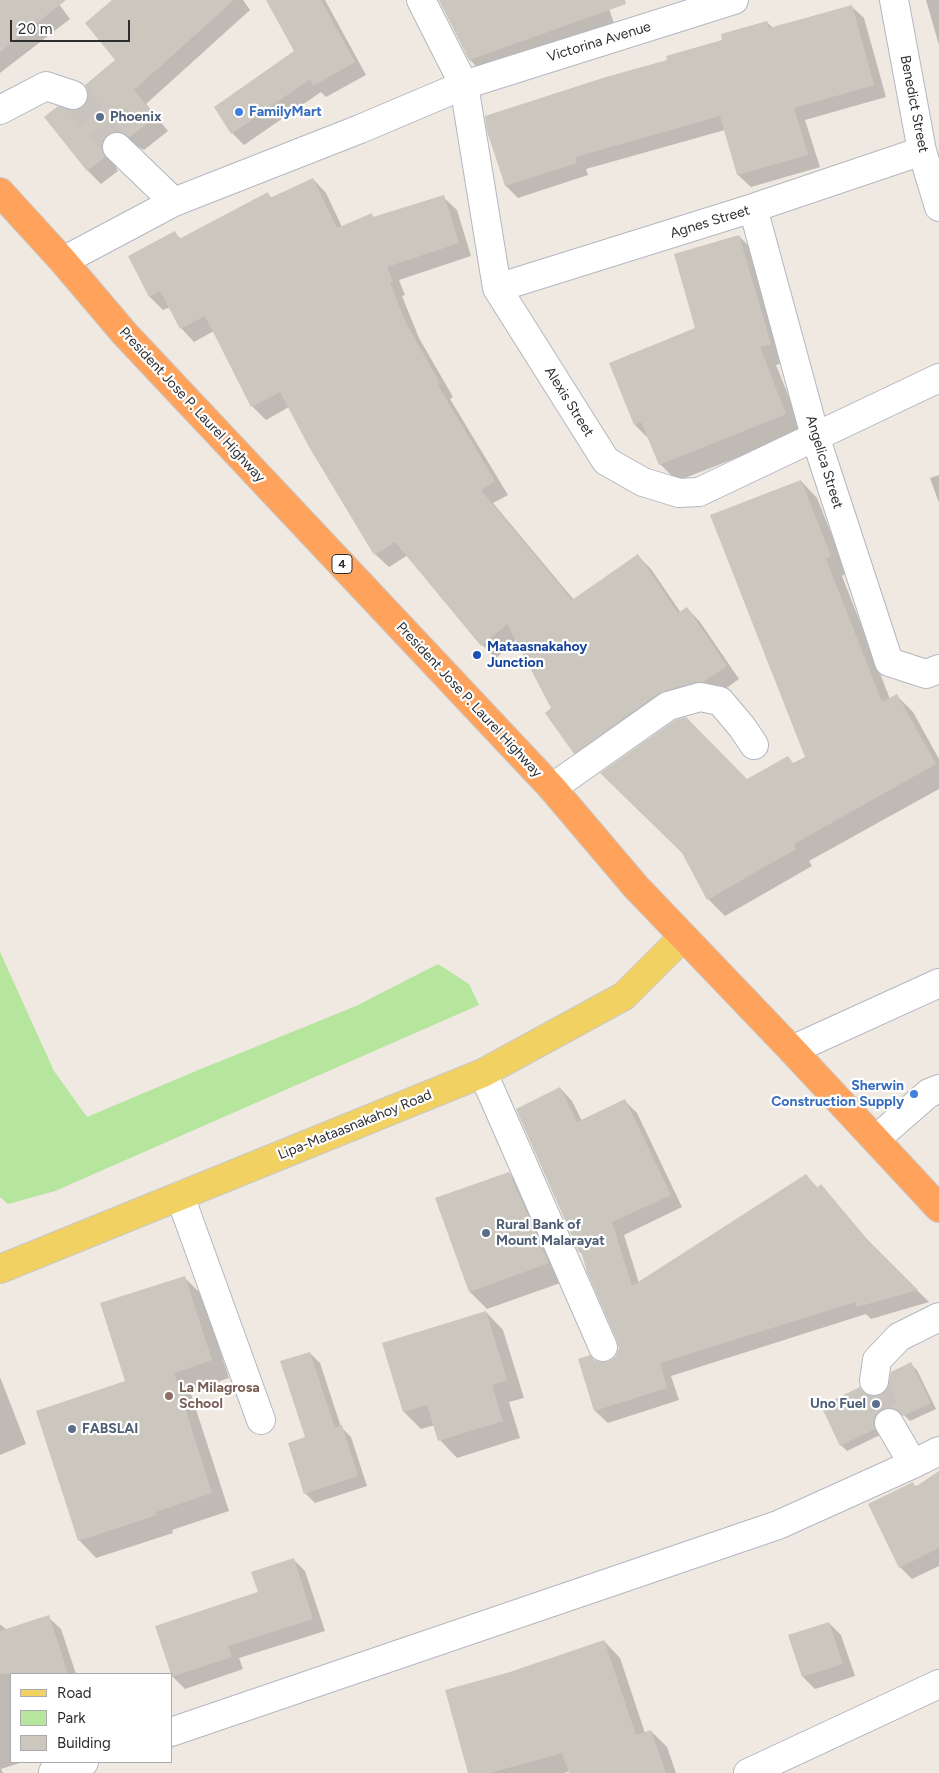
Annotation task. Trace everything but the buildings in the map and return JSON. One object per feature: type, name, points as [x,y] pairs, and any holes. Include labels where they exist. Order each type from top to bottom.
[{"type":"highway","name":"President Jose P. Laurel Highway","points":[[0,192],[63,261],[125,334],[552,788],[636,887],[792,1050],[939,1208]]},
{"type":"main road","name":"Lipa-Mataasnakahoy Road","points":[[0,1269],[483,1073],[624,996],[683,937]]},
{"type":"street","name":"Alexis Street","points":[[421,0],[464,85],[497,288],[606,461],[643,482],[679,493],[699,492],[939,378]]},
{"type":"street","name":"Victorina Avenue","points":[[63,261],[174,202],[360,129],[464,85],[734,0]]},
{"type":"street","name":"Benedict Street","points":[[894,0],[922,151],[939,207]]},
{"type":"street","points":[[0,110],[46,86],[73,94]]},
{"type":"street","points":[[117,148],[174,202]]},
{"type":"street","name":"Agnes Street","points":[[497,288],[753,208],[922,151]]},
{"type":"street","name":"Angelica Street","points":[[753,208],[816,436],[889,662],[926,674],[939,669]]},
{"type":"street","points":[[552,788],[668,706],[700,697],[720,700],[754,745]]},
{"type":"street","points":[[792,1050],[939,983]]},
{"type":"street","points":[[483,1073],[603,1347]]},
{"type":"street","points":[[876,1139],[929,1093],[939,1089]]},
{"type":"street","points":[[180,1196],[261,1420]]},
{"type":"street","points":[[874,1381],[877,1360],[900,1337],[939,1317]]},
{"type":"street","points":[[889,1423],[913,1464]]},
{"type":"street","points":[[172,1732],[778,1525],[939,1451]]},
{"type":"street","points":[[748,1773],[939,1684]]},
{"type":"street","points":[[53,1772],[81,1763]]},
{"type":"green space","points":[[0,952],[54,1071],[87,1117],[356,1006],[438,964],[469,984],[479,1005],[55,1191],[8,1204],[0,1197]]},
{"type":"tunnel","points":[[73,95],[117,147]]},
{"type":"tunnel","points":[[874,1381],[889,1423]]},
{"type":"place","name":"FamilyMart","points":[[239,112]]},
{"type":"place","name":"Phoenix","points":[[100,117]]},
{"type":"place","name":"Mataasnakahoy Junction","points":[[477,655]]},
{"type":"place","name":"Sherwin Construction Supply","points":[[914,1094]]},
{"type":"place","name":"Rural Bank of Mount Malarayat","points":[[486,1233]]},
{"type":"place","name":"La Milagrosa School","points":[[169,1396]]},
{"type":"place","name":"Uno Fuel","points":[[876,1404]]},
{"type":"place","name":"FABSLAI","points":[[72,1429]]}]
